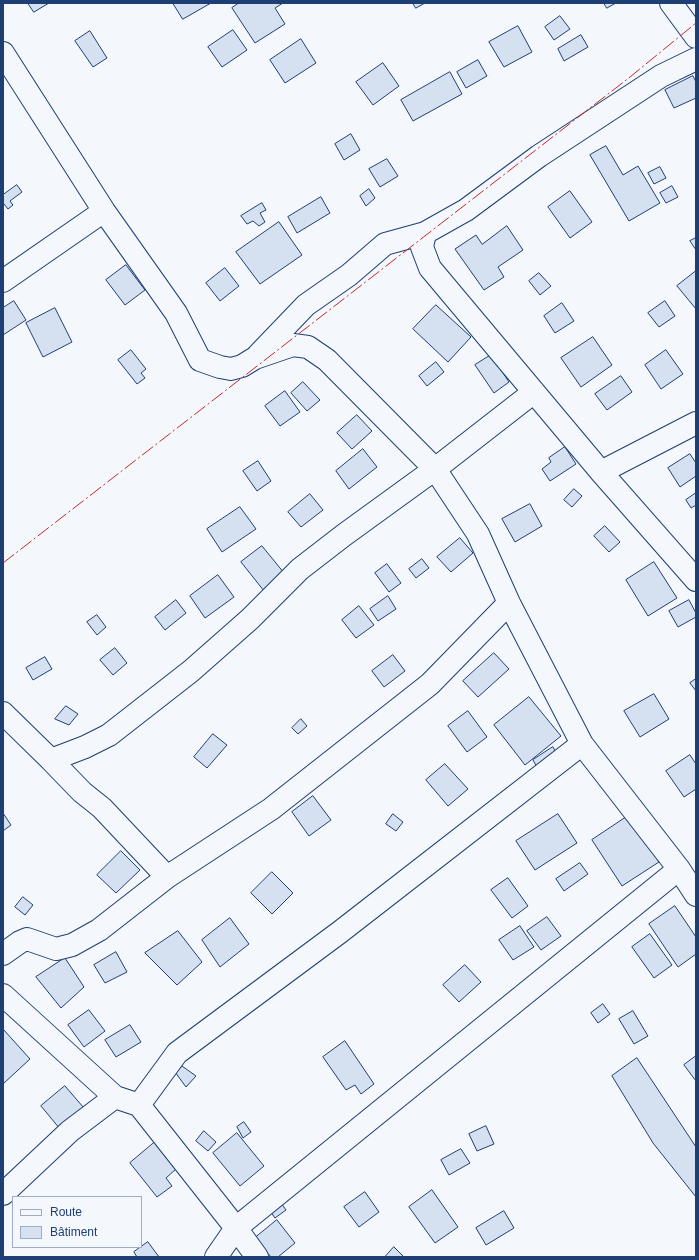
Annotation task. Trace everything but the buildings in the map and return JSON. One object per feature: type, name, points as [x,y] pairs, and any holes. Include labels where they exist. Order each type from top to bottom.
[{"type":"street","points":[[671,3],[696,37]]},
{"type":"street","points":[[3,53],[104,211],[176,313],[200,360],[231,369],[242,366],[255,358],[293,345],[308,347],[327,360],[435,469],[478,534],[509,603],[582,744],[679,869],[696,895]]},
{"type":"street","points":[[255,358],[306,305],[349,275],[385,244],[425,233],[466,210],[539,156],[661,76],[696,60]]},
{"type":"street","points":[[3,281],[104,211]]},
{"type":"street","points":[[425,233],[422,246],[430,268],[601,472],[696,580]]},
{"type":"street","points":[[51,760],[85,747],[109,735],[191,671],[250,619],[300,569],[435,469],[534,392]]},
{"type":"street","points":[[601,472],[696,423]]},
{"type":"street","points":[[3,954],[20,942],[27,940],[56,948],[72,944],[99,930],[167,877],[271,809],[430,684],[509,603]]},
{"type":"street","points":[[3,713],[82,792],[102,808],[167,877]]},
{"type":"street","points":[[139,1105],[177,1053],[340,932],[582,744]]},
{"type":"street","points":[[216,1257],[236,1228],[679,869]]},
{"type":"street","points":[[3,995],[115,1097],[139,1105],[257,1257]]},
{"type":"street","points":[[3,1194],[70,1131],[115,1097]]},
{"type":"power","points":[[3,563],[630,77],[696,23]]}]
